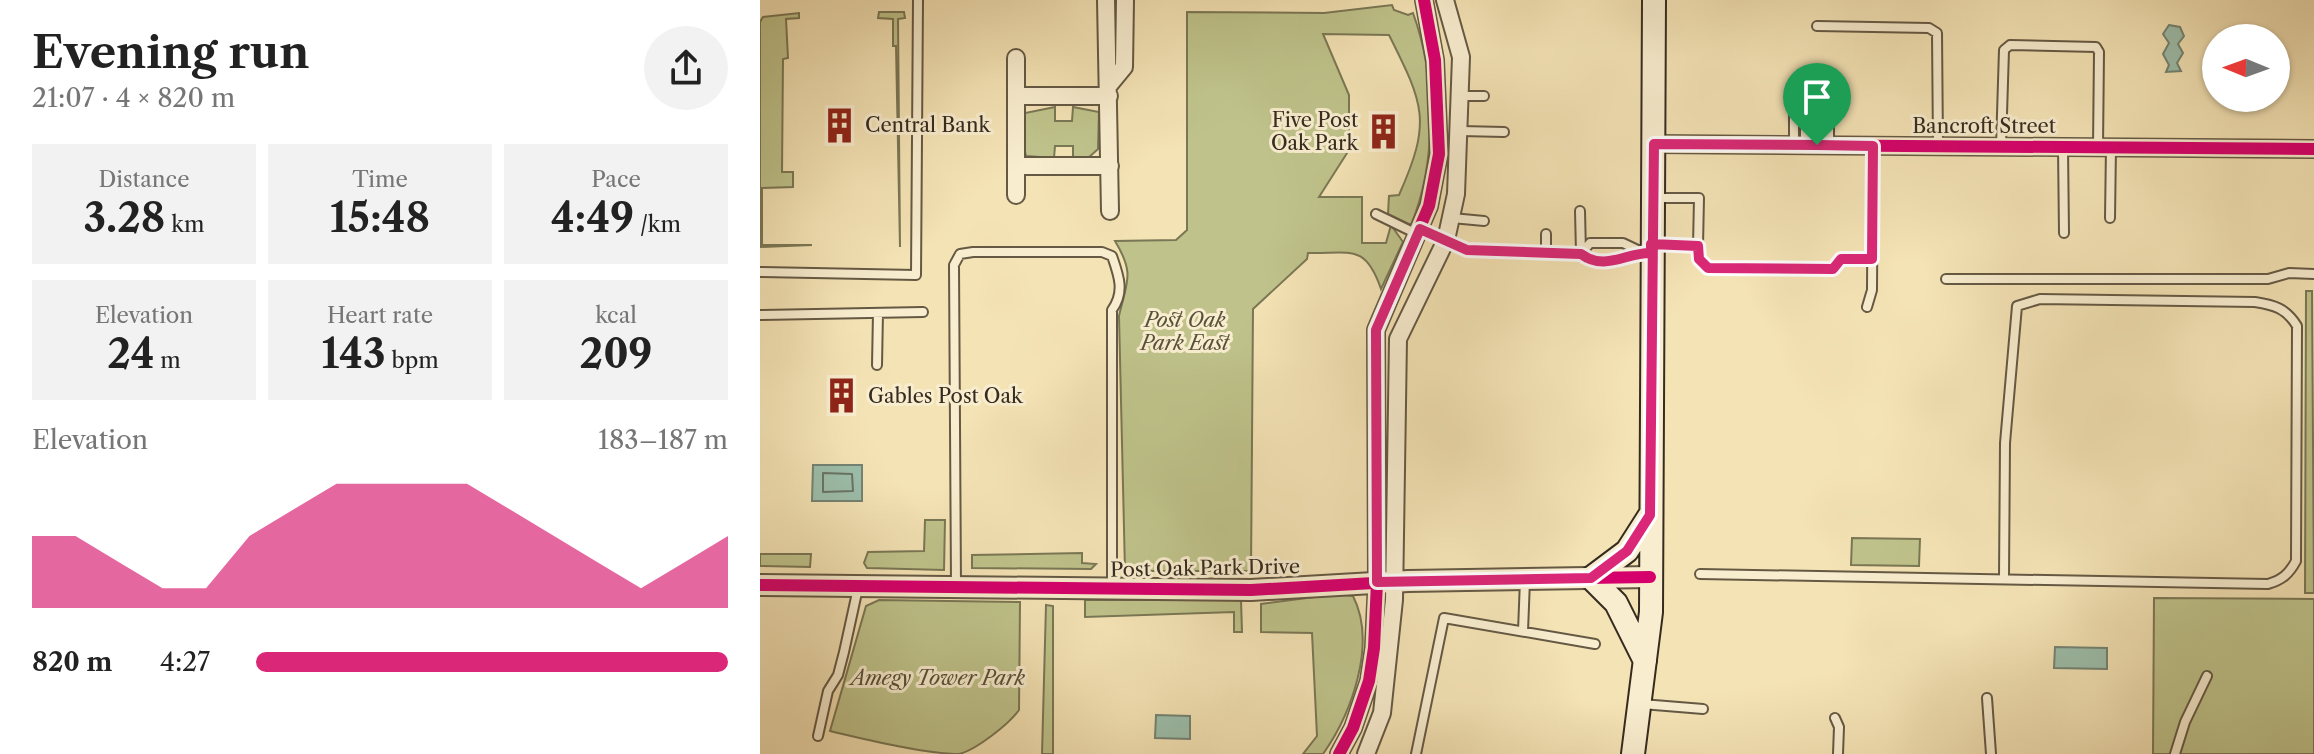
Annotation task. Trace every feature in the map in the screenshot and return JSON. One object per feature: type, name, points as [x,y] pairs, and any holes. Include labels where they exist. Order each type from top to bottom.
[{"type":"main road","points":[[1633,754],[1647,665],[1650,577],[1648,250],[1654,144],[1654,0]]},
{"type":"main road","points":[[1647,665],[1616,603],[1591,578],[1627,551],[1650,515]]},
{"type":"street","points":[[1106,0],[1110,211]]},
{"type":"street","points":[[1110,90],[1124,67],[1125,0]]},
{"type":"street","points":[[1339,754],[1353,728],[1369,681],[1386,582],[1376,330],[1429,206],[1440,130],[1435,60],[1424,0]]},
{"type":"street","points":[[1366,754],[1384,703],[1386,582],[1398,339],[1446,240],[1461,131],[1461,57],[1445,0]]},
{"type":"street","points":[[1016,58],[1016,195]]},
{"type":"street","points":[[1017,96],[1110,90]]},
{"type":"street","name":"Bancroft Street","points":[[1654,144],[2314,149]]},
{"type":"street","points":[[1016,166],[1110,166]]},
{"type":"street","name":"Post Oak Park Drive","points":[[760,585],[1251,590],[1386,582],[1650,577]]},
{"type":"lane","points":[[760,272],[916,275],[918,0]]},
{"type":"lane","points":[[1817,26],[1929,28],[1937,33],[1938,146]]},
{"type":"lane","points":[[2001,146],[2004,50],[2010,45],[2020,44],[2096,47],[2099,52],[2110,218]]},
{"type":"lane","points":[[1794,87],[1811,145]]},
{"type":"lane","points":[[1805,87],[1811,145]]},
{"type":"lane","points":[[1811,145],[1817,87]]},
{"type":"lane","points":[[1811,145],[1829,87]]},
{"type":"lane","points":[[1461,96],[1484,96]]},
{"type":"lane","points":[[1461,131],[1504,132]]},
{"type":"lane","points":[[1867,307],[1872,290],[1873,146]]},
{"type":"lane","points":[[2063,147],[2064,233]]},
{"type":"lane","points":[[1652,198],[1699,198],[1699,259],[1708,268],[1833,269],[1841,259],[1872,259]]},
{"type":"lane","points":[[1580,211],[1581,254]]},
{"type":"lane","points":[[1376,214],[1467,250],[1581,254],[1590,261],[1623,262],[1648,250]]},
{"type":"lane","points":[[1451,218],[1484,221]]},
{"type":"lane","points":[[1546,234],[1546,254]]},
{"type":"lane","points":[[1581,254],[1590,243],[1623,243],[1648,250],[1698,246]]},
{"type":"lane","points":[[956,589],[954,265],[960,254],[973,252],[1102,252],[1112,256],[1120,289],[1120,300],[1112,310],[1112,590]]},
{"type":"lane","points":[[1946,279],[2268,279],[2289,273],[2314,274]]},
{"type":"lane","points":[[1700,574],[2268,584],[2287,575],[2296,561],[2297,326],[2291,318],[2275,305],[2255,302],[2040,299],[2017,306],[2005,443],[2004,578]]},
{"type":"lane","points":[[760,315],[923,312]]},
{"type":"lane","points":[[877,365],[878,313]]},
{"type":"lane","points":[[1523,631],[1525,580]]},
{"type":"lane","points":[[818,736],[828,691],[838,675],[858,588]]},
{"type":"lane","points":[[1416,754],[1444,618],[1595,644]]},
{"type":"lane","points":[[2175,754],[2185,722],[2207,676]]},
{"type":"lane","points":[[1987,698],[1991,754]]},
{"type":"lane","points":[[1642,704],[1703,709]]},
{"type":"lane","points":[[1835,718],[1839,727],[1838,754]]},
{"type":"green space","name":"Post Oak Park East","points":[[1392,5],[1394,10],[1408,15],[1413,13],[1421,38],[1429,91],[1426,174],[1411,225],[1388,214],[1389,196],[1399,195],[1420,130],[1420,114],[1410,79],[1389,35],[1323,34],[1349,95],[1349,150],[1319,197],[1362,197],[1362,243],[1386,243],[1391,225],[1403,242],[1381,289],[1369,264],[1355,254],[1308,253],[1307,259],[1253,309],[1251,571],[1125,571],[1119,316],[1128,278],[1125,262],[1115,241],[1176,240],[1187,230],[1187,12],[1324,13]]},
{"type":"green space","points":[[879,12],[904,12],[905,18],[898,19],[900,247],[896,46],[893,46],[893,19],[878,18]]},
{"type":"green space","points":[[799,13],[799,18],[786,19],[788,58],[783,59],[782,172],[793,172],[793,187],[762,188],[762,245],[812,245],[760,247],[760,22],[763,17]]},
{"type":"green space","points":[[1055,107],[1055,121],[1072,121],[1073,107],[1099,112],[1098,149],[1087,159],[1073,158],[1073,146],[1055,146],[1054,158],[1026,156],[1022,140],[1025,113]]},
{"type":"green space","points":[[2306,291],[2312,291],[2314,593],[2305,593]]},
{"type":"green space","points":[[925,520],[945,520],[944,570],[867,568],[864,563],[868,552],[924,551]]},
{"type":"green space","points":[[1852,538],[1920,539],[1919,566],[1851,565]]},
{"type":"green space","points":[[1082,553],[1082,563],[1096,564],[1091,569],[972,568],[972,555]]},
{"type":"green space","points":[[760,554],[811,554],[810,567],[760,566]]},
{"type":"green space","points":[[1338,594],[1353,596],[1360,615],[1363,635],[1358,677],[1343,719],[1323,754],[1303,754],[1317,736],[1312,633],[1261,632],[1261,604]]},
{"type":"green space","points":[[2154,598],[2314,599],[2314,754],[2153,754]]},
{"type":"green space","name":"Amegy Tower Park","points":[[879,600],[1020,602],[1019,710],[992,736],[959,754],[913,749],[830,731],[866,606]]},
{"type":"green space","points":[[1085,600],[1241,600],[1242,632],[1234,632],[1234,612],[1085,617]]},
{"type":"green space","points":[[1046,605],[1053,606],[1053,754],[1042,754]]},
{"type":"water","points":[[2169,25],[2180,27],[2184,36],[2178,44],[2183,53],[2177,63],[2181,71],[2166,72],[2169,65],[2163,54],[2169,43],[2163,34]]},
{"type":"water","points":[[813,465],[862,465],[862,501],[812,501]]},
{"type":"water","points":[[2055,647],[2107,648],[2107,669],[2054,668]]},
{"type":"water","points":[[1156,715],[1190,716],[1190,739],[1155,738]]},
{"type":"cycle path","points":[[1339,754],[1353,728],[1369,681],[1374,648],[1377,582],[1376,330],[1429,206],[1439,154],[1435,60],[1424,0]]},
{"type":"cycle path","points":[[1654,144],[2314,149]]},
{"type":"cycle path","points":[[760,585],[1251,590],[1408,581],[1650,577]]},
{"type":"place","name":"Central Bank","points":[[839,125]]},
{"type":"place","name":"Five Post Oak Park","points":[[1384,132]]},
{"type":"place","name":"Gables Post Oak","points":[[842,396]]},
{"type":"route","points":[[1817,145],[1654,144],[1651,253],[1650,293],[1650,515],[1627,551],[1591,578],[1377,582],[1376,330],[1420,229],[1467,250],[1581,254],[1590,261],[1623,262],[1640,253],[1651,253],[1651,244],[1698,246],[1699,259],[1708,268],[1833,269],[1841,259],[1872,259],[1873,146],[1817,145]]}]
